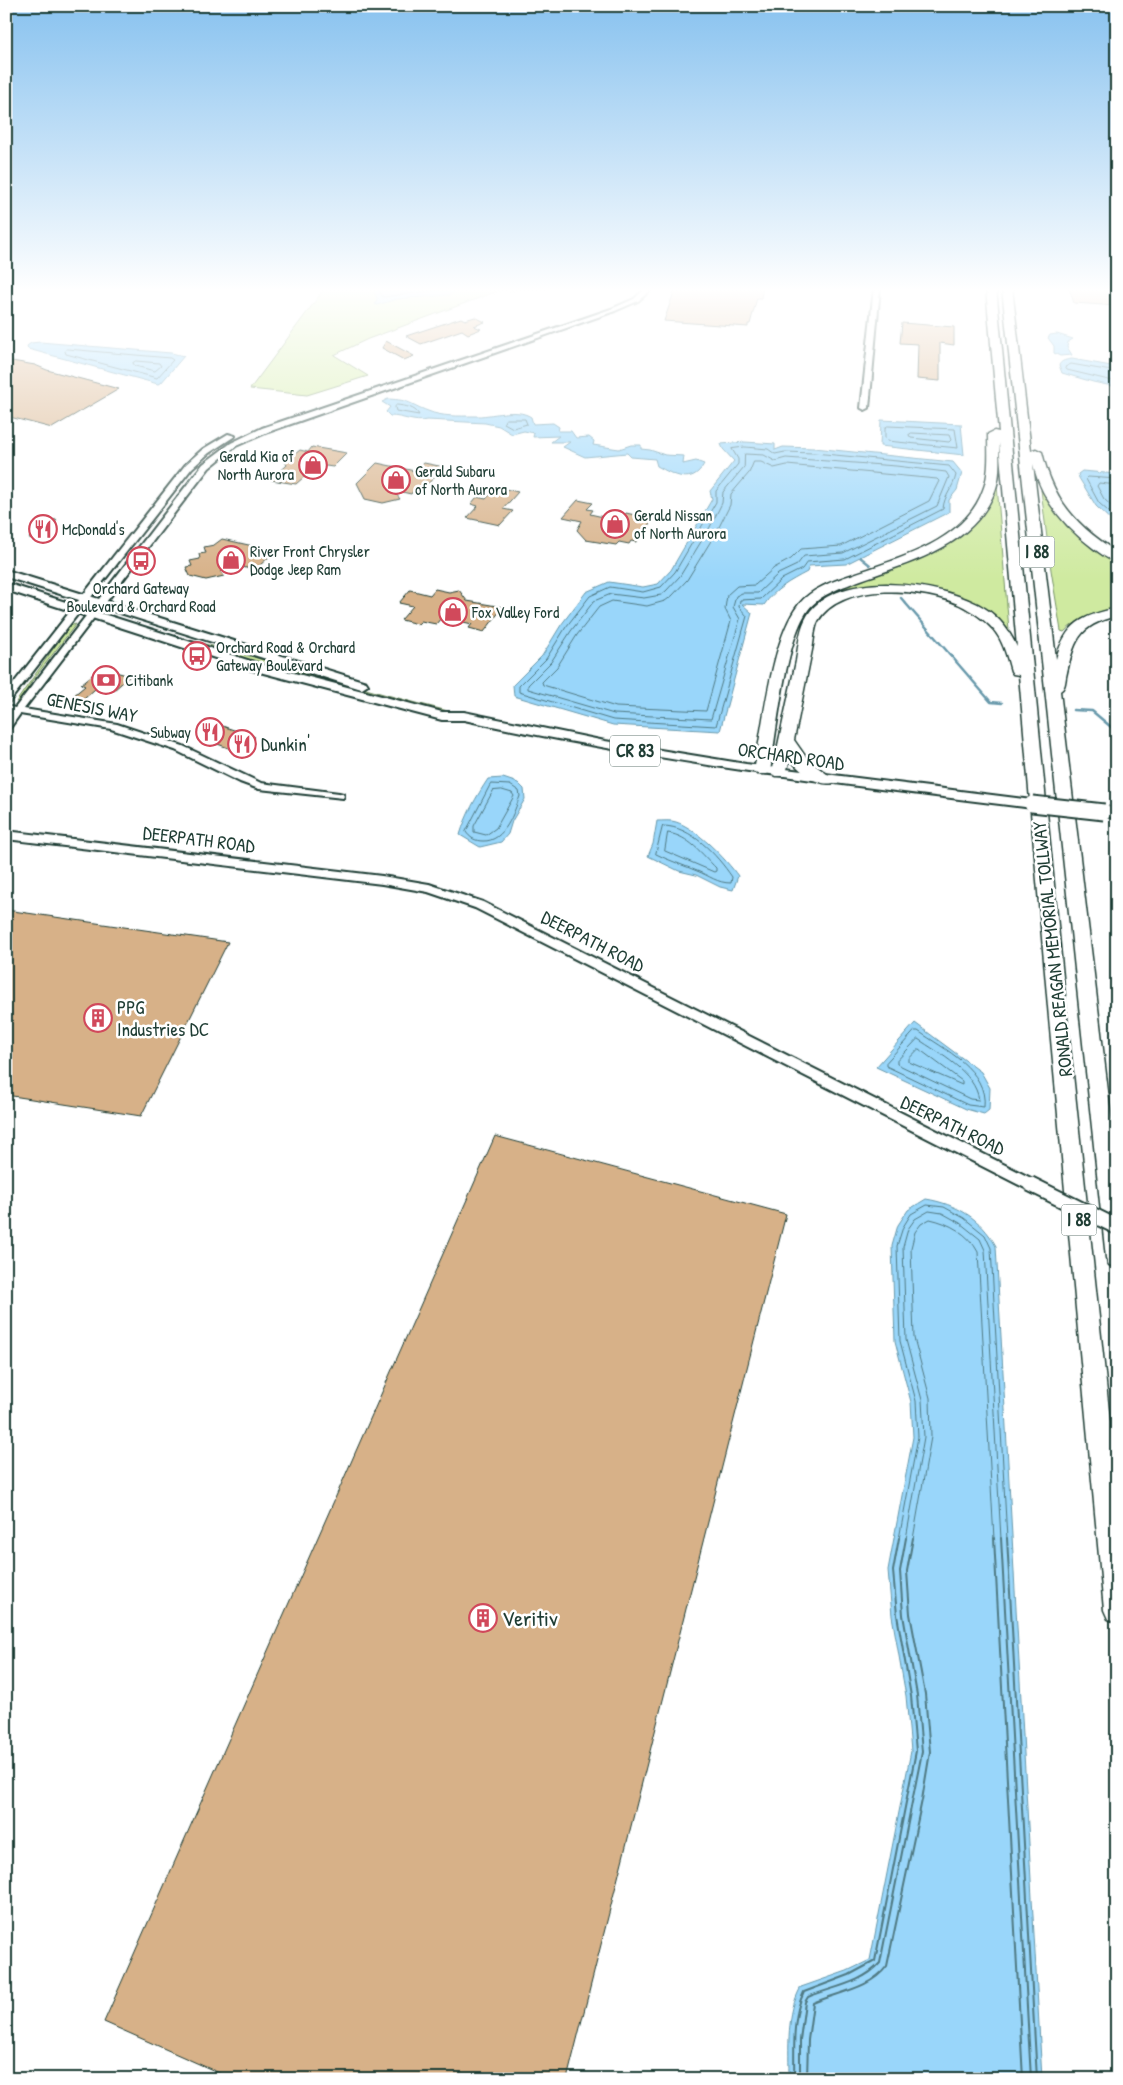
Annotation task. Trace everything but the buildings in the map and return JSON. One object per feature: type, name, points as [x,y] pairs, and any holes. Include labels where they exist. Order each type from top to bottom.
[{"type":"highway","name":"RONALD REAGAN MEMORIAL TOLLWAY","points":[[1000,385],[1028,706],[1117,1610]]},
{"type":"highway","name":"RONALD REAGAN MEMORIAL TOLLWAY","points":[[1018,385],[1117,1258]]},
{"type":"highway","points":[[1020,404],[1031,425],[1039,471],[1051,498],[1070,523],[1117,558]]},
{"type":"highway","points":[[762,771],[786,648],[798,614],[804,606],[821,592],[935,547],[962,529],[985,502],[990,490],[995,422],[1002,413]]},
{"type":"highway","points":[[780,774],[811,621],[819,610],[839,598],[875,589],[900,588],[938,593],[965,603],[997,624],[1004,635],[1028,706]]},
{"type":"highway","points":[[1054,700],[1070,635],[1076,628],[1090,620],[1117,612]]},
{"type":"highway","points":[[787,740],[796,758],[815,774],[827,780]]},
{"type":"main road","name":"ORCHARD ROAD","points":[[6,573],[319,673],[450,708],[464,716]]},
{"type":"main road","name":"ORCHARD ROAD","points":[[6,586],[256,668],[442,716],[464,716],[602,745],[780,774],[1110,813]]},
{"type":"street","points":[[6,700],[189,466],[206,451],[226,438],[257,426],[376,385]]},
{"type":"street","points":[[6,726],[206,466],[223,450],[236,442],[265,430],[395,385]]},
{"type":"street","points":[[865,408],[867,385]]},
{"type":"street","name":"GENESIS WAY","points":[[6,710],[113,726],[179,748],[259,786],[339,796]]},
{"type":"street","name":"DEERPATH ROAD","points":[[6,835],[382,880],[429,888],[479,905],[891,1115],[1117,1227]]},
{"type":"green space","points":[[253,385],[338,385],[307,395],[250,389]]},
{"type":"green space","points":[[997,485],[1009,630],[998,619],[956,596],[928,588],[900,585],[871,585],[835,594],[823,600],[821,599],[835,590],[950,543],[981,517]]},
{"type":"green space","points":[[1041,490],[1062,520],[1077,534],[1117,562],[1117,608],[1089,616],[1064,632],[1061,631],[1051,570]]},
{"type":"green space","points":[[76,624],[32,681],[20,701],[16,702],[69,626]]},
{"type":"green space","points":[[183,640],[452,712],[450,714],[257,665]]},
{"type":"water","points":[[388,399],[406,401],[433,413],[445,415],[525,414],[531,417],[533,424],[553,423],[559,427],[558,431],[571,431],[576,438],[589,437],[594,441],[593,445],[619,449],[631,445],[641,445],[641,449],[665,455],[684,456],[683,464],[696,461],[704,464],[694,475],[682,477],[657,466],[655,459],[631,457],[627,453],[585,457],[563,447],[570,442],[551,442],[559,436],[533,437],[534,433],[524,431],[512,434],[499,426],[485,423],[418,421],[390,416],[386,412],[390,407],[382,402]]},
{"type":"water","points":[[881,420],[961,424],[964,455],[880,446]]},
{"type":"water","points":[[745,442],[775,444],[775,450],[783,447],[814,448],[953,462],[962,473],[957,490],[949,500],[949,512],[846,564],[809,566],[807,572],[778,590],[764,605],[742,604],[752,613],[720,731],[613,725],[514,696],[513,685],[542,656],[561,625],[586,592],[609,582],[643,587],[658,584],[671,570],[712,499],[710,491],[734,461],[721,444]]},
{"type":"water","points":[[1082,471],[1117,474],[1117,526],[1096,506],[1079,478],[1078,474]]},
{"type":"water","points":[[503,778],[518,783],[524,789],[525,799],[512,821],[508,834],[501,842],[480,847],[460,835],[462,828],[488,779]]},
{"type":"water","points":[[657,821],[672,821],[684,825],[710,845],[738,876],[733,890],[720,887],[696,875],[679,871],[648,856],[653,844]]},
{"type":"water","points":[[915,1023],[981,1072],[990,1088],[989,1110],[984,1114],[966,1109],[876,1067]]},
{"type":"water","points":[[926,1199],[937,1201],[967,1214],[983,1228],[996,1246],[1042,2079],[789,2079],[791,2020],[796,1997],[801,1987],[847,1971],[870,1960],[911,1751],[906,1696],[892,1616],[888,1570],[913,1437],[911,1402],[895,1341],[892,1246],[898,1225],[908,1210]]},
{"type":"waterway","points":[[860,557],[870,565]]},
{"type":"waterway","points":[[901,598],[991,702],[1002,703]]},
{"type":"waterway","points":[[1073,710],[1092,711],[1117,732]]},
{"type":"place","name":"Gerald Kia of North Aurora","points":[[313,465]]},
{"type":"place","name":"Gerald Subaru of North Aurora","points":[[396,480]]},
{"type":"place","name":"Gerald Nissan of North Aurora","points":[[615,524]]},
{"type":"place","name":"McDonald's","points":[[43,529]]},
{"type":"place","name":"River Front Chrysler Dodge Jeep Ram","points":[[231,560]]},
{"type":"place","name":"Orchard Gateway Boulevard & Orchard Road","points":[[141,561]]},
{"type":"place","name":"Fox Valley Ford","points":[[453,612]]},
{"type":"place","name":"Orchard Road & Orchard Gateway Boulevard","points":[[197,656]]},
{"type":"place","name":"Citibank","points":[[106,680]]},
{"type":"place","name":"Subway","points":[[210,732]]},
{"type":"place","name":"Dunkin'","points":[[242,744]]},
{"type":"place","name":"PPG Industries DC","points":[[98,1018]]},
{"type":"place","name":"Veritiv","points":[[483,1618]]}]
